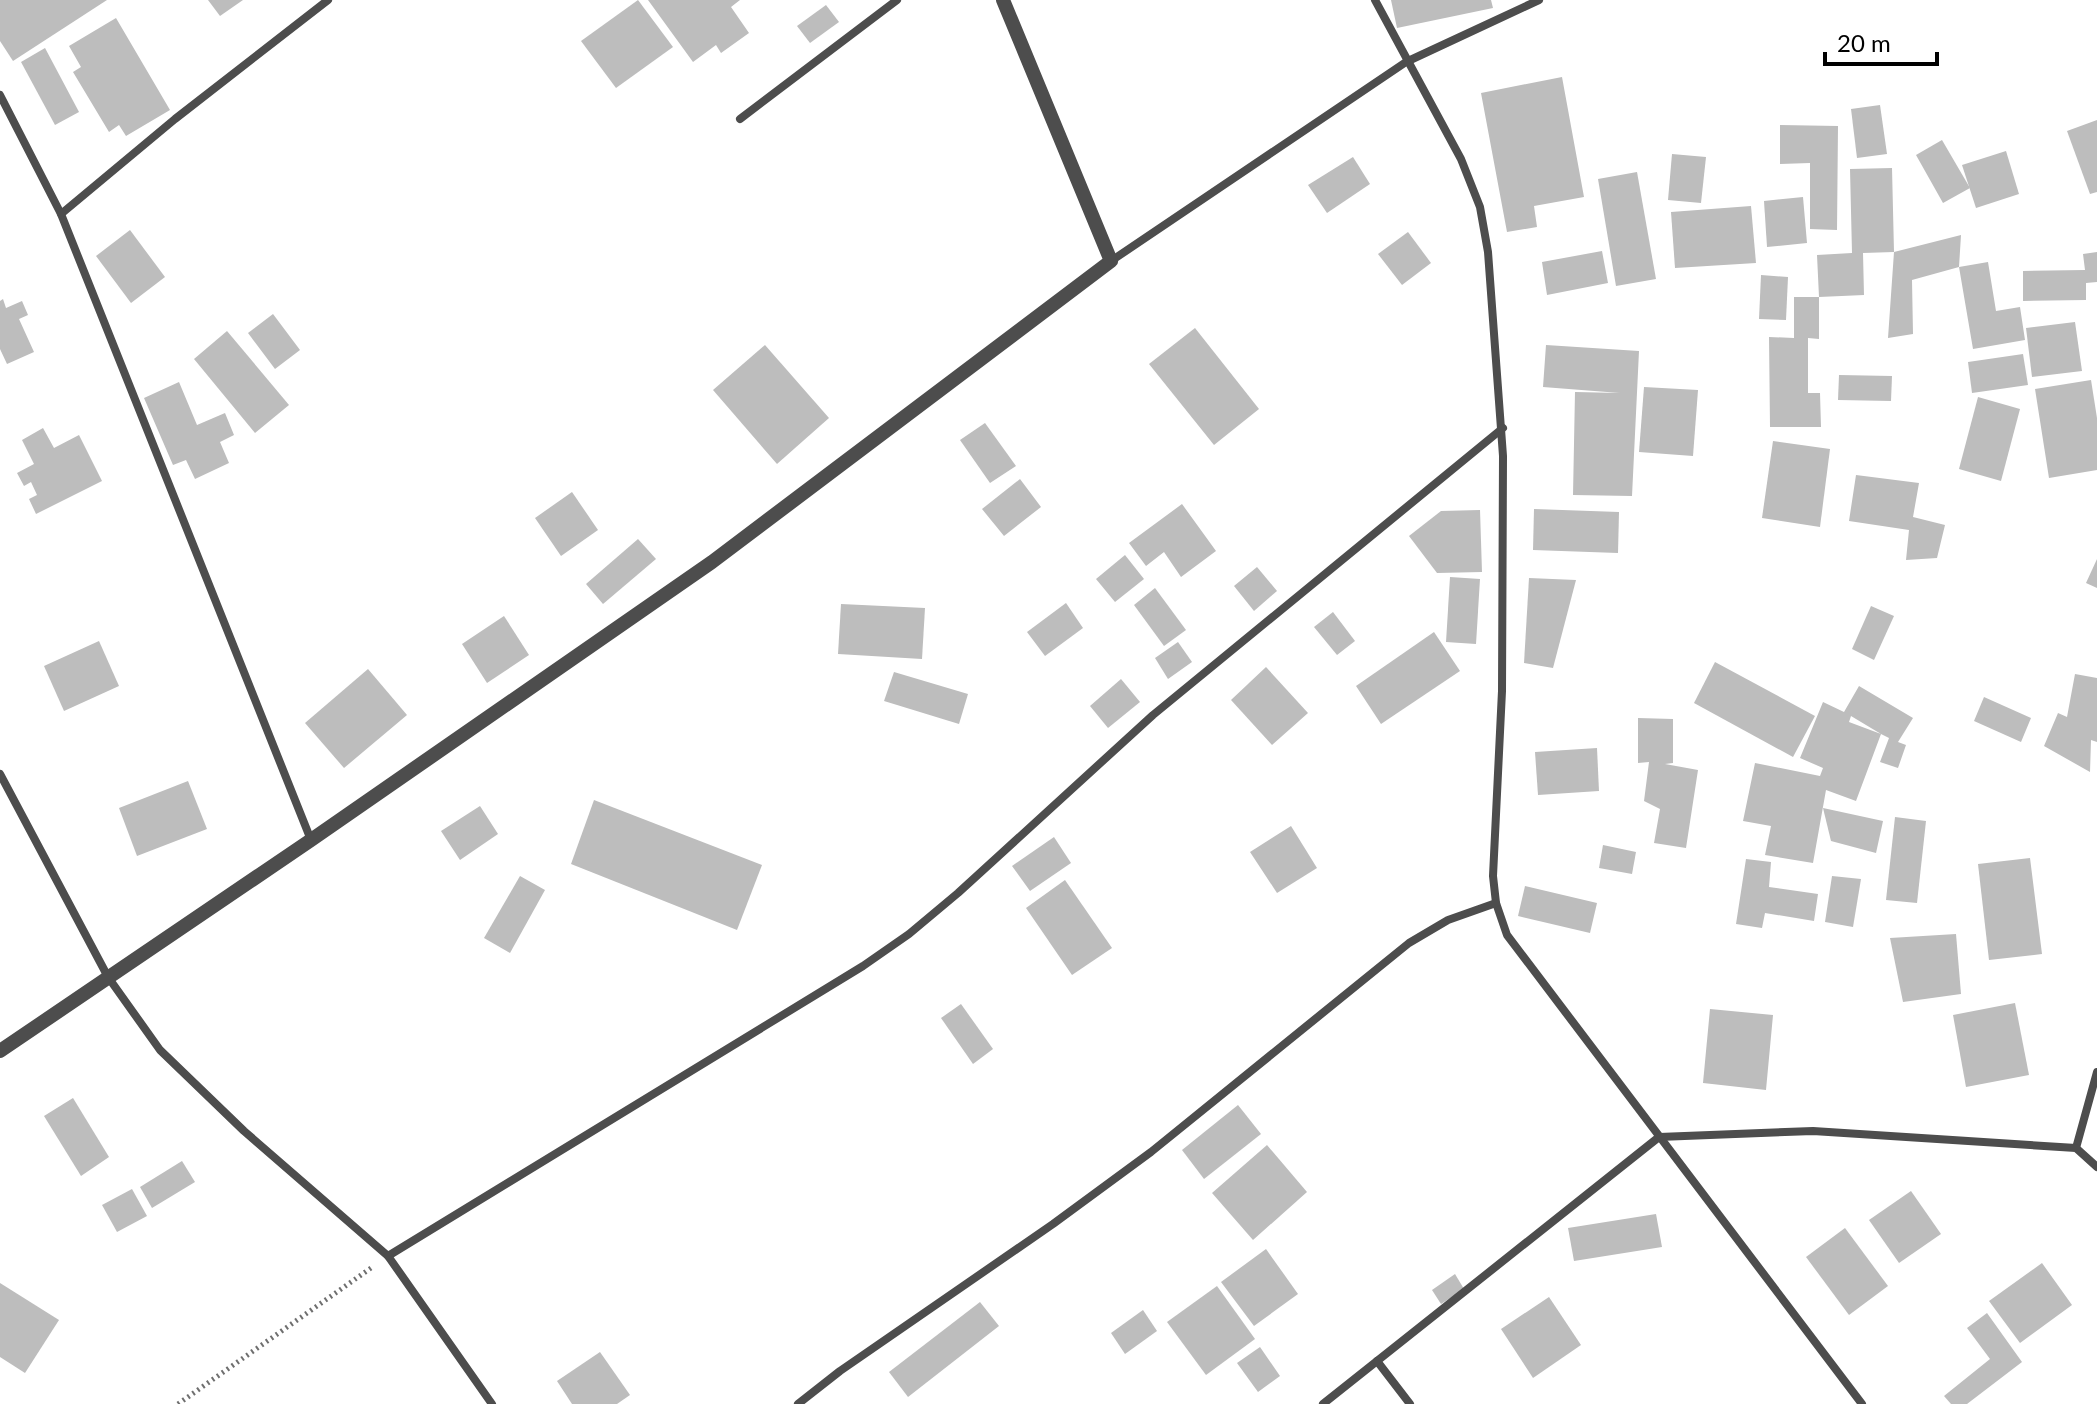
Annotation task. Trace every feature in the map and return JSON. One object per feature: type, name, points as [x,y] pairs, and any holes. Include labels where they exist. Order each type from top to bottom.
[{"type":"street","points":[[61,214],[175,119],[328,0]]},
{"type":"street","points":[[740,119],[897,0]]},
{"type":"street","points":[[1003,0],[1111,261]]},
{"type":"street","points":[[1375,0],[1461,159],[1480,207],[1488,252],[1503,428],[1502,691],[1493,876],[1496,903],[1507,935],[1862,1404]]},
{"type":"street","points":[[0,1051],[712,562],[1111,261],[1406,62],[1539,0]]},
{"type":"street","points":[[0,95],[61,214],[311,840]]},
{"type":"street","points":[[388,1256],[863,966],[909,934],[1153,715],[1503,428]]},
{"type":"street","points":[[0,774],[108,977],[160,1050],[244,1131],[388,1256],[492,1404]]},
{"type":"street","points":[[798,1404],[840,1371],[1053,1224],[1151,1152],[1409,943],[1448,920],[1496,903]]},
{"type":"street","points":[[2076,1148],[2097,1072]]},
{"type":"street","points":[[1323,1404],[1659,1137],[1813,1131],[2076,1148],[2097,1167]]},
{"type":"street","points":[[1377,1361],[1410,1404]]},
{"type":"path","points":[[178,1404],[388,1256]]},
{"type":"building","points":[[0,0],[107,0],[13,61],[0,41]]},
{"type":"building","points":[[208,0],[243,0],[220,16]]},
{"type":"building","points":[[638,0],[673,47],[616,88],[581,41]]},
{"type":"building","points":[[648,0],[740,0],[731,7],[749,33],[721,53],[716,45],[693,62]]},
{"type":"building","points":[[1391,0],[1491,0],[1493,8],[1397,28]]},
{"type":"building","points":[[826,5],[839,22],[810,43],[797,26]]},
{"type":"building","points":[[116,18],[170,110],[126,136],[119,125],[109,132],[73,72],[81,67],[69,46]]},
{"type":"building","points":[[45,48],[79,112],[55,125],[21,62]]},
{"type":"building","points":[[1562,77],[1584,197],[1534,206],[1537,227],[1507,232],[1481,93]]},
{"type":"building","points":[[1880,105],[1887,154],[1857,158],[1851,109]]},
{"type":"building","points":[[2097,120],[2097,192],[2090,194],[2067,131]]},
{"type":"building","points":[[1780,125],[1838,126],[1837,230],[1810,229],[1810,163],[1780,164]]},
{"type":"building","points":[[1942,140],[1970,188],[1943,203],[1916,155]]},
{"type":"building","points":[[2006,151],[2019,194],[1976,208],[1962,165]]},
{"type":"building","points":[[1672,154],[1706,157],[1701,203],[1668,200]]},
{"type":"building","points":[[1353,157],[1370,184],[1327,213],[1308,185]]},
{"type":"building","points":[[1892,168],[1894,252],[1863,253],[1864,295],[1819,297],[1817,255],[1852,253],[1850,169]]},
{"type":"building","points":[[1637,172],[1656,279],[1616,286],[1598,179]]},
{"type":"building","points":[[1803,197],[1807,243],[1767,247],[1764,201]]},
{"type":"building","points":[[1751,206],[1756,263],[1675,268],[1671,212]]},
{"type":"building","points":[[130,230],[165,277],[131,303],[96,256]]},
{"type":"building","points":[[1408,232],[1431,263],[1402,285],[1378,254]]},
{"type":"building","points":[[1961,235],[1959,267],[1912,280],[1913,334],[1888,338],[1894,252]]},
{"type":"building","points":[[1602,251],[1608,283],[1547,295],[1542,262]]},
{"type":"building","points":[[2097,252],[2097,282],[2086,283],[2086,300],[2023,301],[2023,271],[2085,270],[2083,254]]},
{"type":"building","points":[[1988,262],[1996,311],[2020,307],[2025,340],[1973,349],[1959,267]]},
{"type":"building","points":[[1761,275],[1788,277],[1786,320],[1759,319]]},
{"type":"building","points":[[1794,297],[1819,297],[1819,339],[1808,338],[1808,393],[1820,393],[1821,427],[1770,427],[1769,337],[1794,338]]},
{"type":"building","points":[[3,299],[6,308],[22,301],[28,315],[19,319],[34,352],[7,364],[0,349],[0,301]]},
{"type":"building","points":[[273,314],[300,350],[275,369],[248,333]]},
{"type":"building","points":[[2075,322],[2082,371],[2032,377],[2026,328]]},
{"type":"building","points":[[1195,328],[1259,409],[1214,445],[1149,364]]},
{"type":"building","points":[[227,331],[289,405],[255,433],[194,359]]},
{"type":"building","points":[[765,345],[829,418],[777,464],[713,390]]},
{"type":"building","points":[[1546,345],[1639,351],[1632,496],[1573,495],[1575,392],[1620,393],[1543,387]]},
{"type":"building","points":[[2023,354],[2028,385],[1972,393],[1968,362]]},
{"type":"building","points":[[1839,375],[1892,376],[1891,401],[1838,400]]},
{"type":"building","points":[[2091,380],[2097,418],[2097,470],[2049,478],[2035,389]]},
{"type":"building","points":[[179,382],[197,425],[225,413],[234,435],[220,442],[229,463],[195,479],[186,460],[173,465],[144,398]]},
{"type":"building","points":[[1644,387],[1698,390],[1693,456],[1639,452]]},
{"type":"building","points":[[1978,397],[2020,409],[2001,481],[1959,469]]},
{"type":"building","points":[[985,423],[1016,466],[990,483],[960,440]]},
{"type":"building","points":[[43,428],[54,448],[79,435],[102,481],[36,514],[29,499],[37,495],[31,482],[24,486],[17,473],[34,464],[22,440]]},
{"type":"building","points":[[1773,441],[1830,449],[1820,527],[1762,518]]},
{"type":"building","points":[[1856,475],[1919,483],[1913,517],[1945,525],[1937,558],[1906,560],[1909,530],[1849,521]]},
{"type":"building","points":[[1020,479],[1041,507],[1004,536],[982,509]]},
{"type":"building","points":[[572,492],[598,530],[561,556],[535,518]]},
{"type":"building","points":[[1182,504],[1216,551],[1181,577],[1164,552],[1146,566],[1129,543]]},
{"type":"building","points":[[1534,509],[1619,512],[1618,553],[1533,550]]},
{"type":"building","points":[[1480,510],[1482,572],[1437,573],[1409,536],[1441,511]]},
{"type":"building","points":[[638,539],[656,559],[603,604],[586,584]]},
{"type":"building","points":[[1125,555],[1144,579],[1115,602],[1096,579]]},
{"type":"building","points":[[2097,559],[2097,588],[2086,583]]},
{"type":"building","points":[[1257,567],[1277,591],[1254,611],[1234,586]]},
{"type":"building","points":[[1450,577],[1480,579],[1476,644],[1446,642]]},
{"type":"building","points":[[1529,578],[1576,580],[1553,668],[1524,663]]},
{"type":"building","points":[[1155,588],[1186,630],[1164,646],[1134,605]]},
{"type":"building","points":[[1066,603],[1083,628],[1045,656],[1027,632]]},
{"type":"building","points":[[841,604],[925,608],[922,659],[838,654]]},
{"type":"building","points":[[1871,606],[1894,616],[1874,660],[1852,649]]},
{"type":"building","points":[[1333,612],[1355,641],[1337,655],[1314,627]]},
{"type":"building","points":[[504,616],[529,655],[487,683],[462,644]]},
{"type":"building","points":[[1434,632],[1460,671],[1381,724],[1356,686]]},
{"type":"building","points":[[99,641],[119,686],[64,711],[44,666]]},
{"type":"building","points":[[1178,642],[1192,662],[1168,679],[1155,658]]},
{"type":"building","points":[[1715,662],[1815,716],[1793,757],[1694,703]]},
{"type":"building","points":[[1266,667],[1308,713],[1272,745],[1231,700]]},
{"type":"building","points":[[368,669],[407,715],[344,768],[305,723]]},
{"type":"building","points":[[894,672],[968,694],[959,724],[884,701]]},
{"type":"building","points":[[2075,674],[2097,678],[2097,742],[2091,740],[2090,772],[2044,746],[2058,713],[2067,717]]},
{"type":"building","points":[[1121,679],[1140,702],[1108,728],[1090,706]]},
{"type":"building","points":[[1859,686],[1913,718],[1898,742],[1906,745],[1898,768],[1880,762],[1889,738],[1881,734],[1856,801],[1826,790],[1813,863],[1765,855],[1771,826],[1743,821],[1755,763],[1820,776],[1823,768],[1800,758],[1823,702],[1844,712]],"holes":[[[1851,716],[1881,734],[1849,722]]]},
{"type":"building","points":[[1984,697],[2031,718],[2021,742],[1974,721]]},
{"type":"building","points":[[1638,718],[1673,719],[1673,763],[1665,764],[1698,770],[1686,848],[1654,843],[1660,809],[1644,801],[1649,762],[1638,763]]},
{"type":"building","points":[[1597,748],[1599,791],[1538,795],[1535,752]]},
{"type":"building","points":[[188,781],[207,829],[137,856],[119,808]]},
{"type":"building","points":[[594,800],[762,865],[737,930],[571,864]]},
{"type":"building","points":[[480,806],[498,834],[460,860],[441,831]]},
{"type":"building","points":[[1823,808],[1883,821],[1876,853],[1831,841]]},
{"type":"building","points":[[1895,817],[1926,821],[1917,903],[1886,900]]},
{"type":"building","points":[[1291,826],[1317,868],[1277,893],[1250,852]]},
{"type":"building","points":[[1054,837],[1071,863],[1030,891],[1012,866]]},
{"type":"building","points":[[1603,845],[1636,852],[1632,874],[1599,868]]},
{"type":"building","points":[[2030,858],[2042,954],[1989,960],[1978,864]]},
{"type":"building","points":[[1746,859],[1771,862],[1769,887],[1818,894],[1814,921],[1765,913],[1762,928],[1736,924]]},
{"type":"building","points":[[520,876],[545,890],[510,953],[484,938]]},
{"type":"building","points":[[1832,876],[1861,879],[1853,927],[1825,922]]},
{"type":"building","points":[[1065,880],[1112,948],[1072,975],[1026,908]]},
{"type":"building","points":[[1525,886],[1597,903],[1590,933],[1518,916]]},
{"type":"building","points":[[1956,934],[1961,994],[1903,1002],[1890,938]]},
{"type":"building","points":[[2015,1003],[2029,1075],[1966,1087],[1953,1015]]},
{"type":"building","points":[[961,1004],[993,1049],[973,1064],[941,1018]]},
{"type":"building","points":[[1710,1009],[1773,1015],[1766,1090],[1703,1083]]},
{"type":"building","points":[[73,1098],[109,1157],[81,1176],[44,1116]]},
{"type":"building","points":[[1238,1105],[1261,1134],[1204,1179],[1182,1150]]},
{"type":"building","points":[[1267,1145],[1307,1192],[1253,1240],[1212,1193]]},
{"type":"building","points":[[182,1161],[195,1182],[152,1208],[140,1187]]},
{"type":"building","points":[[132,1189],[147,1216],[117,1232],[102,1205]]},
{"type":"building","points":[[1911,1191],[1941,1234],[1899,1263],[1869,1220]]},
{"type":"building","points":[[1656,1214],[1662,1247],[1574,1261],[1568,1228]]},
{"type":"building","points":[[1845,1228],[1888,1286],[1849,1315],[1806,1257]]},
{"type":"building","points":[[1266,1249],[1298,1294],[1254,1326],[1221,1282]]},
{"type":"building","points":[[2042,1263],[2072,1305],[2020,1343],[1989,1301]]},
{"type":"building","points":[[1455,1274],[1464,1289],[1441,1304],[1432,1290]]},
{"type":"building","points":[[0,1283],[59,1320],[25,1373],[0,1357]]},
{"type":"building","points":[[1217,1286],[1255,1339],[1206,1375],[1167,1322]]},
{"type":"building","points":[[1549,1297],[1581,1345],[1533,1378],[1501,1329]]},
{"type":"building","points":[[980,1302],[999,1326],[908,1397],[889,1372]]},
{"type":"building","points":[[1143,1310],[1157,1331],[1125,1354],[1111,1333]]},
{"type":"building","points":[[1987,1313],[2022,1362],[1967,1404],[1951,1404],[1944,1396],[1990,1359],[1967,1328]]},
{"type":"building","points":[[1260,1347],[1280,1376],[1258,1392],[1237,1363]]},
{"type":"building","points":[[600,1352],[630,1395],[617,1404],[572,1404],[557,1381]]}]
